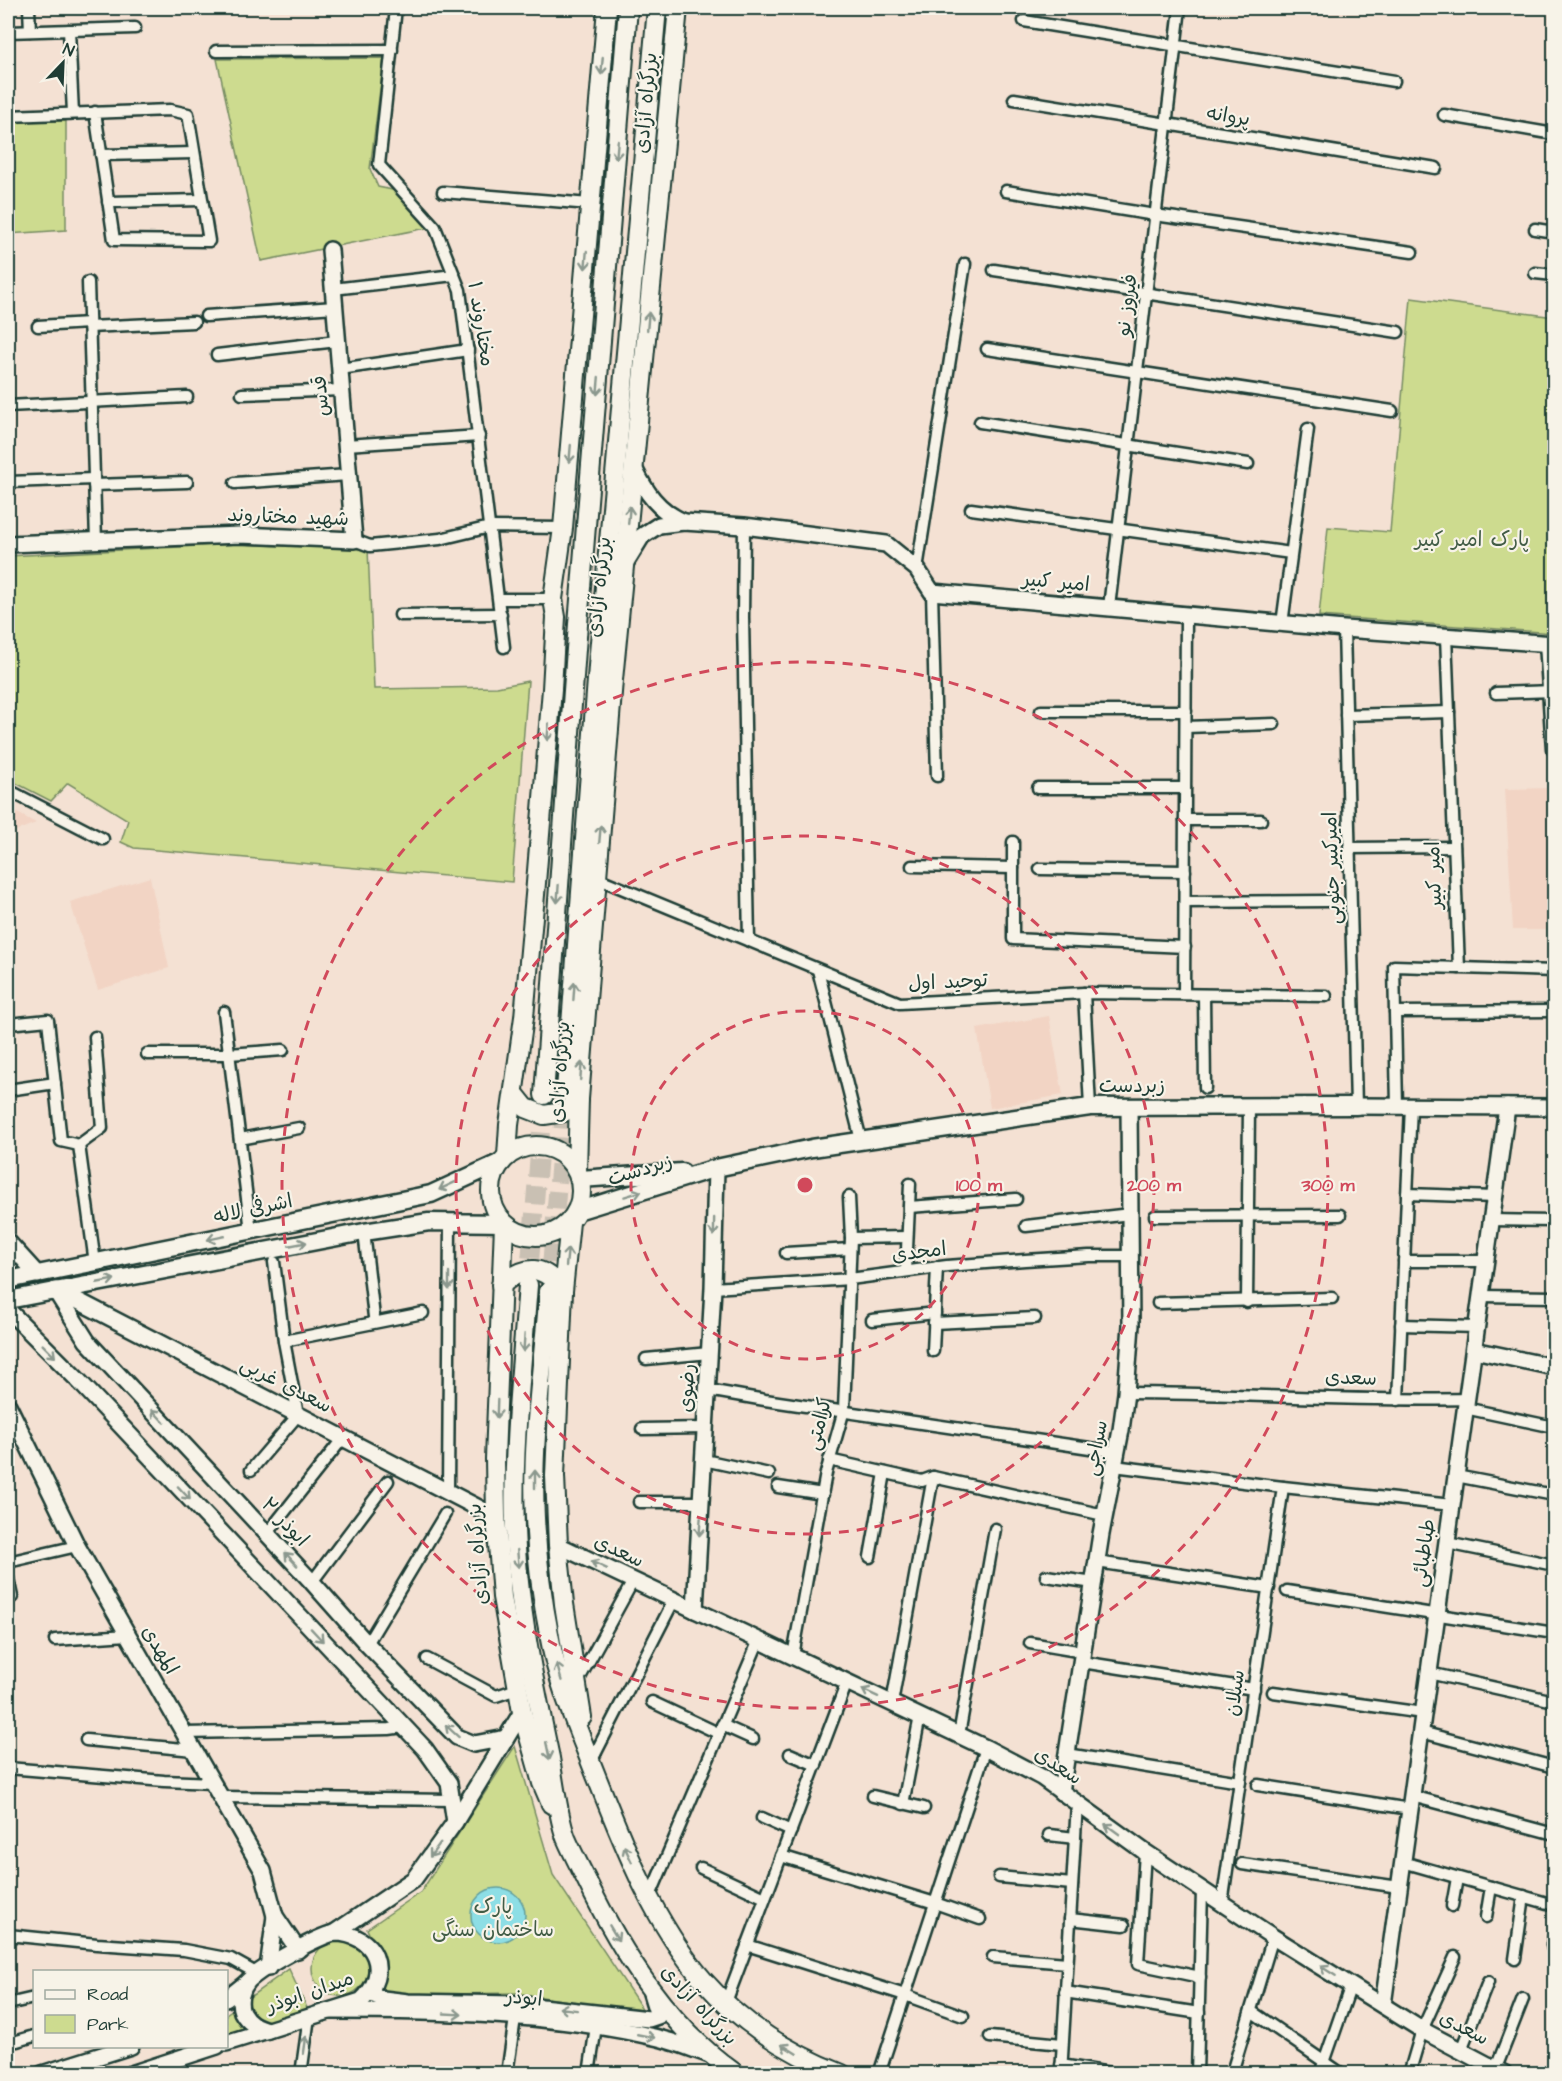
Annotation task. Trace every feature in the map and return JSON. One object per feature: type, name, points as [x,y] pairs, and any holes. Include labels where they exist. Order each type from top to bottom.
[{"type":"highway","name":"بزرگراه آزادی","points":[[504,1159],[514,1093],[535,902],[552,689],[556,617],[554,599],[563,528],[607,8]]},
{"type":"highway","name":"بزرگراه آزادی","points":[[544,1095],[576,649],[628,8]]},
{"type":"highway","name":"بزرگراه آزادی","points":[[579,1175],[572,1095],[599,653],[657,8]]},
{"type":"highway","name":"بزرگراه آزادی","points":[[572,1095],[597,878],[618,620],[678,8]]},
{"type":"highway","points":[[552,689],[576,649],[556,617]]},
{"type":"highway","points":[[613,680],[599,653],[618,620]]},
{"type":"highway","points":[[514,1093],[526,1108],[544,1115],[564,1112],[572,1095]]},
{"type":"highway","points":[[529,1146],[543,1146],[569,1159],[579,1175],[581,1199],[574,1217],[559,1231],[545,1236],[516,1233],[504,1224],[496,1213],[491,1199],[491,1184],[504,1159],[515,1150],[529,1146]]},
{"type":"highway","name":"بزرگراه آزادی","points":[[574,1217],[556,1291],[535,1459],[535,1517],[541,1583],[550,1641],[564,1692],[627,1853],[669,1933],[704,1981],[747,2023],[810,2061],[842,2073]]},
{"type":"highway","name":"بزرگراه آزادی","points":[[504,1224],[496,1517],[502,1598],[522,1712],[542,1783],[601,1911],[649,1988],[670,2014],[710,2055],[736,2073]]},
{"type":"highway","points":[[501,1285],[515,1273],[532,1269],[552,1276],[556,1291]]},
{"type":"highway","name":"بزرگراه آزادی","points":[[528,1285],[515,1459],[515,1530],[520,1593],[532,1670],[566,1836]]},
{"type":"highway","name":"بزرگراه آزادی","points":[[556,1291],[555,1476],[558,1545],[589,1758]]},
{"type":"main road","name":"زبردست","points":[[574,1217],[716,1168],[861,1140],[1090,1107],[1356,1106]]},
{"type":"main road","name":"اشرفی لاله","points":[[8,1280],[430,1194],[504,1159]]},
{"type":"main road","name":"زبردست","points":[[579,1175],[716,1168]]},
{"type":"main road","points":[[8,1300],[364,1232],[429,1222],[504,1224]]},
{"type":"street","points":[[29,8],[30,31]]},
{"type":"street","name":"مختاروند ۱","points":[[396,8],[379,165],[435,227],[460,290],[504,647]]},
{"type":"street","name":"فیروز نو","points":[[1109,607],[1180,8]]},
{"type":"street","points":[[1024,21],[1394,81]]},
{"type":"street","points":[[8,32],[135,28]]},
{"type":"street","points":[[69,30],[73,113]]},
{"type":"street","points":[[216,51],[392,50]]},
{"type":"street","name":"پروانه","points":[[1014,99],[1436,168]]},
{"type":"street","points":[[8,116],[94,112],[170,110],[188,114],[209,241],[114,240],[94,112]]},
{"type":"street","points":[[1444,115],[1554,134]]},
{"type":"street","points":[[101,155],[194,153]]},
{"type":"street","points":[[443,192],[590,204]]},
{"type":"street","points":[[1006,192],[1412,252]]},
{"type":"street","points":[[108,202],[202,200]]},
{"type":"street","points":[[1535,230],[1554,232]]},
{"type":"street","name":"قدس","points":[[330,250],[354,540]]},
{"type":"street","points":[[916,569],[965,264]]},
{"type":"street","points":[[994,270],[1398,332]]},
{"type":"street","points":[[1535,273],[1554,275]]},
{"type":"street","points":[[333,289],[454,275]]},
{"type":"street","points":[[88,282],[96,540]]},
{"type":"street","points":[[206,316],[334,308]]},
{"type":"street","points":[[38,326],[194,322]]},
{"type":"street","points":[[217,355],[337,341]]},
{"type":"street","points":[[987,349],[1392,411]]},
{"type":"street","points":[[340,369],[468,350]]},
{"type":"street","points":[[242,394],[341,390]]},
{"type":"street","points":[[8,405],[187,397]]},
{"type":"street","points":[[980,422],[1248,464]]},
{"type":"street","points":[[1282,624],[1308,429]]},
{"type":"street","points":[[346,445],[479,436]]},
{"type":"street","points":[[634,468],[653,501],[667,513],[684,522]]},
{"type":"street","points":[[235,483],[348,475]]},
{"type":"street","points":[[8,482],[188,482]]},
{"type":"street","points":[[971,509],[1291,553]]},
{"type":"street","points":[[624,566],[636,543],[650,530],[659,525],[684,522],[744,526],[886,544],[916,569],[932,592],[937,776]]},
{"type":"street","points":[[744,526],[743,617],[749,941]]},
{"type":"street","name":"شهید مختاروند","points":[[8,544],[240,535],[354,540],[370,546],[440,539],[490,527],[563,528]]},
{"type":"street","name":"امیر کبیر","points":[[932,592],[1282,624],[1550,644]]},
{"type":"street","points":[[499,599],[554,599]]},
{"type":"street","points":[[400,615],[501,614]]},
{"type":"street","points":[[1184,994],[1186,615]]},
{"type":"street","name":"امیرکبیر جنوبی","points":[[1344,629],[1356,1106]]},
{"type":"street","name":"امیر کبیر","points":[[1446,636],[1459,968]]},
{"type":"street","points":[[1550,644],[1552,749]]},
{"type":"street","points":[[1496,693],[1551,691]]},
{"type":"street","points":[[1041,711],[1186,711]]},
{"type":"street","points":[[1346,715],[1449,712]]},
{"type":"street","points":[[1186,727],[1274,724]]},
{"type":"street","points":[[1038,788],[1185,788]]},
{"type":"street","points":[[8,790],[103,839]]},
{"type":"street","points":[[1185,820],[1260,820]]},
{"type":"street","points":[[1013,842],[1012,939],[1185,947]]},
{"type":"street","points":[[1349,848],[1454,847]]},
{"type":"street","points":[[912,866],[1013,868]]},
{"type":"street","points":[[1040,869],[1185,871]]},
{"type":"street","name":"توحید اول","points":[[597,878],[900,1003],[1084,993],[1326,996]]},
{"type":"street","points":[[1185,902],[1329,901]]},
{"type":"street","points":[[1398,1400],[1407,1194],[1404,1106],[1395,1012],[1394,966],[1554,971]]},
{"type":"street","points":[[818,970],[861,1140]]},
{"type":"street","points":[[1084,993],[1090,1107]]},
{"type":"street","points":[[1204,995],[1205,1088]]},
{"type":"street","points":[[1395,1012],[1554,1011]]},
{"type":"street","points":[[224,1012],[251,1231]]},
{"type":"street","points":[[8,1024],[48,1020],[61,1141],[79,1145],[102,1128],[95,1037]]},
{"type":"street","points":[[147,1054],[229,1054],[283,1050]]},
{"type":"street","points":[[8,1090],[55,1083]]},
{"type":"street","name":"زبردست","points":[[1356,1106],[1554,1107]]},
{"type":"street","name":"سراجی","points":[[1061,1792],[1104,1515],[1116,1459],[1126,1393],[1131,1325],[1129,1107]]},
{"type":"street","points":[[1247,1302],[1249,1107]]},
{"type":"street","name":"طباطبائی","points":[[1383,2005],[1507,1107]]},
{"type":"street","points":[[240,1139],[299,1128]]},
{"type":"street","points":[[79,1145],[95,1263]]},
{"type":"street","name":"رضوی","points":[[695,1610],[713,1288],[716,1168]]},
{"type":"street","points":[[906,1271],[910,1184]]},
{"type":"street","points":[[1407,1194],[1495,1197]]},
{"type":"street","name":"کرامتی","points":[[793,1656],[829,1460],[844,1410],[851,1244],[849,1197]]},
{"type":"street","points":[[909,1207],[1016,1199]]},
{"type":"street","points":[[1026,1226],[1130,1214]]},
{"type":"street","points":[[1155,1216],[1340,1215]]},
{"type":"street","points":[[1492,1220],[1554,1221]]},
{"type":"street","points":[[448,1492],[450,1223]]},
{"type":"street","points":[[364,1232],[374,1317]]},
{"type":"street","points":[[786,1253],[907,1237]]},
{"type":"street","points":[[8,1242],[38,1275]]},
{"type":"street","name":"امجدی","points":[[713,1288],[850,1279],[937,1267],[1089,1256],[1130,1256]]},
{"type":"street","points":[[1404,1261],[1486,1261]]},
{"type":"street","points":[[251,1470],[298,1415],[284,1341],[274,1262]]},
{"type":"street","points":[[933,1351],[937,1267]]},
{"type":"street","name":"سعدی غربی","points":[[56,1290],[496,1517]]},
{"type":"street","name":"ابوذر ۲","points":[[56,1290],[87,1341],[367,1644],[457,1737],[474,1744],[506,1738]]},
{"type":"street","points":[[1481,1296],[1554,1297]]},
{"type":"street","points":[[1158,1303],[1332,1299]]},
{"type":"street","points":[[8,1310],[77,1379],[425,1749],[449,1783],[455,1822]]},
{"type":"street","points":[[284,1341],[423,1313]]},
{"type":"street","points":[[872,1320],[1035,1318]]},
{"type":"street","points":[[1401,1325],[1477,1327]]},
{"type":"street","points":[[1474,1350],[1554,1367]]},
{"type":"street","points":[[646,1359],[709,1353]]},
{"type":"street","points":[[708,1389],[844,1410],[1283,1487],[1452,1505]]},
{"type":"street","name":"سعدی","points":[[1126,1393],[1210,1393],[1466,1404],[1554,1427]]},
{"type":"street","name":"المهدی","points":[[8,1405],[76,1546],[263,1871],[275,1916],[298,1950]]},
{"type":"street","points":[[642,1429],[706,1428]]},
{"type":"street","points":[[267,1534],[343,1438]]},
{"type":"street","points":[[704,1460],[769,1474]]},
{"type":"street","points":[[829,1460],[921,1481],[933,1477],[1104,1515]]},
{"type":"street","points":[[870,1557],[885,1473]]},
{"type":"street","points":[[1456,1476],[1554,1495]]},
{"type":"street","points":[[892,1703],[933,1477]]},
{"type":"street","points":[[312,1582],[388,1481]]},
{"type":"street","points":[[778,1486],[823,1494]]},
{"type":"street","name":"سبلان","points":[[1222,1904],[1283,1487]]},
{"type":"street","points":[[639,1502],[702,1503]]},
{"type":"street","points":[[367,1644],[445,1514]]},
{"type":"street","points":[[959,1735],[995,1529]]},
{"type":"street","points":[[1447,1543],[1554,1565]]},
{"type":"street","name":"سعدی","points":[[558,1545],[920,1716],[1041,1777],[1222,1904],[1422,2031],[1461,2050],[1493,2070]]},
{"type":"street","points":[[8,1562],[76,1546]]},
{"type":"street","points":[[1097,1562],[1269,1588]]},
{"type":"street","points":[[1046,1576],[1094,1583]]},
{"type":"street","points":[[8,1578],[12,1597]]},
{"type":"street","points":[[577,1684],[633,1581]]},
{"type":"street","points":[[1287,1591],[1554,1633]]},
{"type":"street","points":[[589,1758],[674,1600]]},
{"type":"street","points":[[55,1640],[128,1635]]},
{"type":"street","points":[[650,1896],[759,1640]]},
{"type":"street","points":[[1030,1643],[1083,1657],[1254,1689]]},
{"type":"street","points":[[427,1659],[496,1696],[518,1689]]},
{"type":"street","points":[[1429,1673],[1554,1701]]},
{"type":"street","points":[[726,2002],[847,1682]]},
{"type":"street","points":[[1273,1692],[1423,1713]]},
{"type":"street","points":[[652,1702],[753,1740]]},
{"type":"street","points":[[334,1933],[414,1879],[455,1822],[522,1712]]},
{"type":"street","points":[[903,1804],[920,1716]]},
{"type":"street","points":[[184,1733],[404,1727]]},
{"type":"street","points":[[1421,1732],[1554,1767]]},
{"type":"street","points":[[86,1740],[194,1750]]},
{"type":"street","points":[[879,2073],[986,1748]]},
{"type":"street","points":[[790,1754],[816,1765]]},
{"type":"street","points":[[1067,1754],[1240,1782]]},
{"type":"street","points":[[8,1768],[213,1783]]},
{"type":"street","points":[[1258,1785],[1411,1802],[1554,1834]]},
{"type":"street","points":[[873,1796],[924,1808]]},
{"type":"street","points":[[221,1797],[452,1800]]},
{"type":"street","points":[[1077,1803],[1061,2069],[1116,2073]]},
{"type":"street","points":[[762,1818],[791,1830]]},
{"type":"street","points":[[1049,1835],[1075,1838]]},
{"type":"street","points":[[1145,1852],[1138,1964],[1200,1977]]},
{"type":"street","points":[[781,1856],[980,1919]]},
{"type":"street","points":[[1403,1862],[1554,1905]]},
{"type":"street","points":[[1242,1864],[1399,1887]]},
{"type":"street","points":[[701,1868],[765,1898]]},
{"type":"street","points":[[999,1877],[1072,1884]]},
{"type":"street","points":[[1452,1906],[1457,1878]]},
{"type":"street","points":[[1486,1917],[1491,1887]]},
{"type":"street","points":[[1197,2073],[1202,1891]]},
{"type":"street","points":[[1515,1959],[1524,1896]]},
{"type":"street","name":"المهدی","points":[[258,1974],[275,1916]]},
{"type":"street","points":[[1070,1919],[1124,1925]]},
{"type":"street","name":"میدان ابوذر","points":[[334,1933],[356,1936],[366,1942],[373,1951],[377,1962],[377,1973],[372,1989],[361,2001],[268,2030],[258,2028],[248,2021],[241,2009],[241,1992],[258,1974],[298,1950],[334,1933]]},
{"type":"street","points":[[8,1935],[91,1944],[184,1950],[231,1959],[258,1974],[228,1997]]},
{"type":"street","points":[[1554,1936],[1552,1945],[1554,1953]]},
{"type":"street","points":[[1240,2073],[1233,2069],[1273,1937]]},
{"type":"street","points":[[747,1945],[905,1995],[963,2016]]},
{"type":"street","points":[[1409,2073],[1422,2031],[1455,1957]]},
{"type":"street","points":[[993,1958],[1067,1963]]},
{"type":"street","points":[[1461,2050],[1488,1982]]},
{"type":"street","points":[[1320,2073],[1351,1985]]},
{"type":"street","name":"ابوذر","points":[[331,2011],[385,2011],[515,2018],[649,2019],[658,2016],[649,1988]]},
{"type":"street","name":"ابوذر","points":[[372,1989],[374,1995],[383,2000],[515,2004],[596,2019],[710,2055]]},
{"type":"street","points":[[1065,1992],[1199,2013]]},
{"type":"street","points":[[8,2004],[33,1998]]},
{"type":"street","points":[[1493,2070],[1523,1999]]},
{"type":"street","points":[[1251,2011],[1342,2073]]},
{"type":"street","points":[[301,2073],[309,2017]]},
{"type":"street","points":[[507,2073],[515,2018]]},
{"type":"street","points":[[589,2073],[596,2019]]},
{"type":"street","points":[[228,2042],[268,2030]]},
{"type":"street","points":[[17,2041],[33,2036]]},
{"type":"street","points":[[990,2037],[1062,2044]]},
{"type":"street","points":[[42,2073],[128,2048]]},
{"type":"street","points":[[131,2073],[147,2071],[211,2048]]},
{"type":"shaded area","points":[[1554,788],[1554,930],[1513,930],[1505,789]]},
{"type":"shaded area","points":[[8,808],[36,823],[8,834]]},
{"type":"shaded area","points":[[150,877],[169,968],[98,990],[70,902]]},
{"type":"shaded area","points":[[1049,1016],[1063,1095],[990,1108],[977,1029]]},
{"type":"green space","points":[[384,58],[370,169],[378,187],[412,194],[427,228],[261,261],[217,59]]},
{"type":"green space","points":[[66,121],[66,230],[8,234],[8,122]]},
{"type":"green space","name":"پارک امیر کبیر","points":[[1411,298],[1554,317],[1554,633],[1319,616],[1328,527],[1390,532]]},
{"type":"green space","points":[[236,544],[368,549],[374,689],[497,687],[528,681],[512,882],[134,848],[121,842],[128,820],[68,783],[51,801],[8,779],[8,556]]},
{"type":"green space","name":"پارک ساختمان سنگی","points":[[515,1746],[553,1875],[645,2013],[516,1993],[380,1995],[380,1957],[367,1929],[421,1892]]},
{"type":"green space","points":[[335,1940],[345,1940],[360,1948],[366,1957],[368,1968],[366,1979],[360,1988],[345,1996],[335,1996],[324,1991],[317,1984],[312,1973],[312,1963],[317,1952],[324,1945]]},
{"type":"green space","points":[[289,1969],[308,2010],[228,2038],[228,2013]]},
{"type":"water","points":[[498,1888],[508,1890],[517,1896],[523,1905],[525,1915],[523,1925],[517,1934],[508,1940],[498,1942],[488,1940],[479,1934],[473,1925],[471,1915],[473,1905],[479,1896],[488,1890]]},
{"type":"tunnel","points":[[528,1285],[544,1095]]},
{"type":"tunnel","points":[[549,1290],[565,1099]]}]
